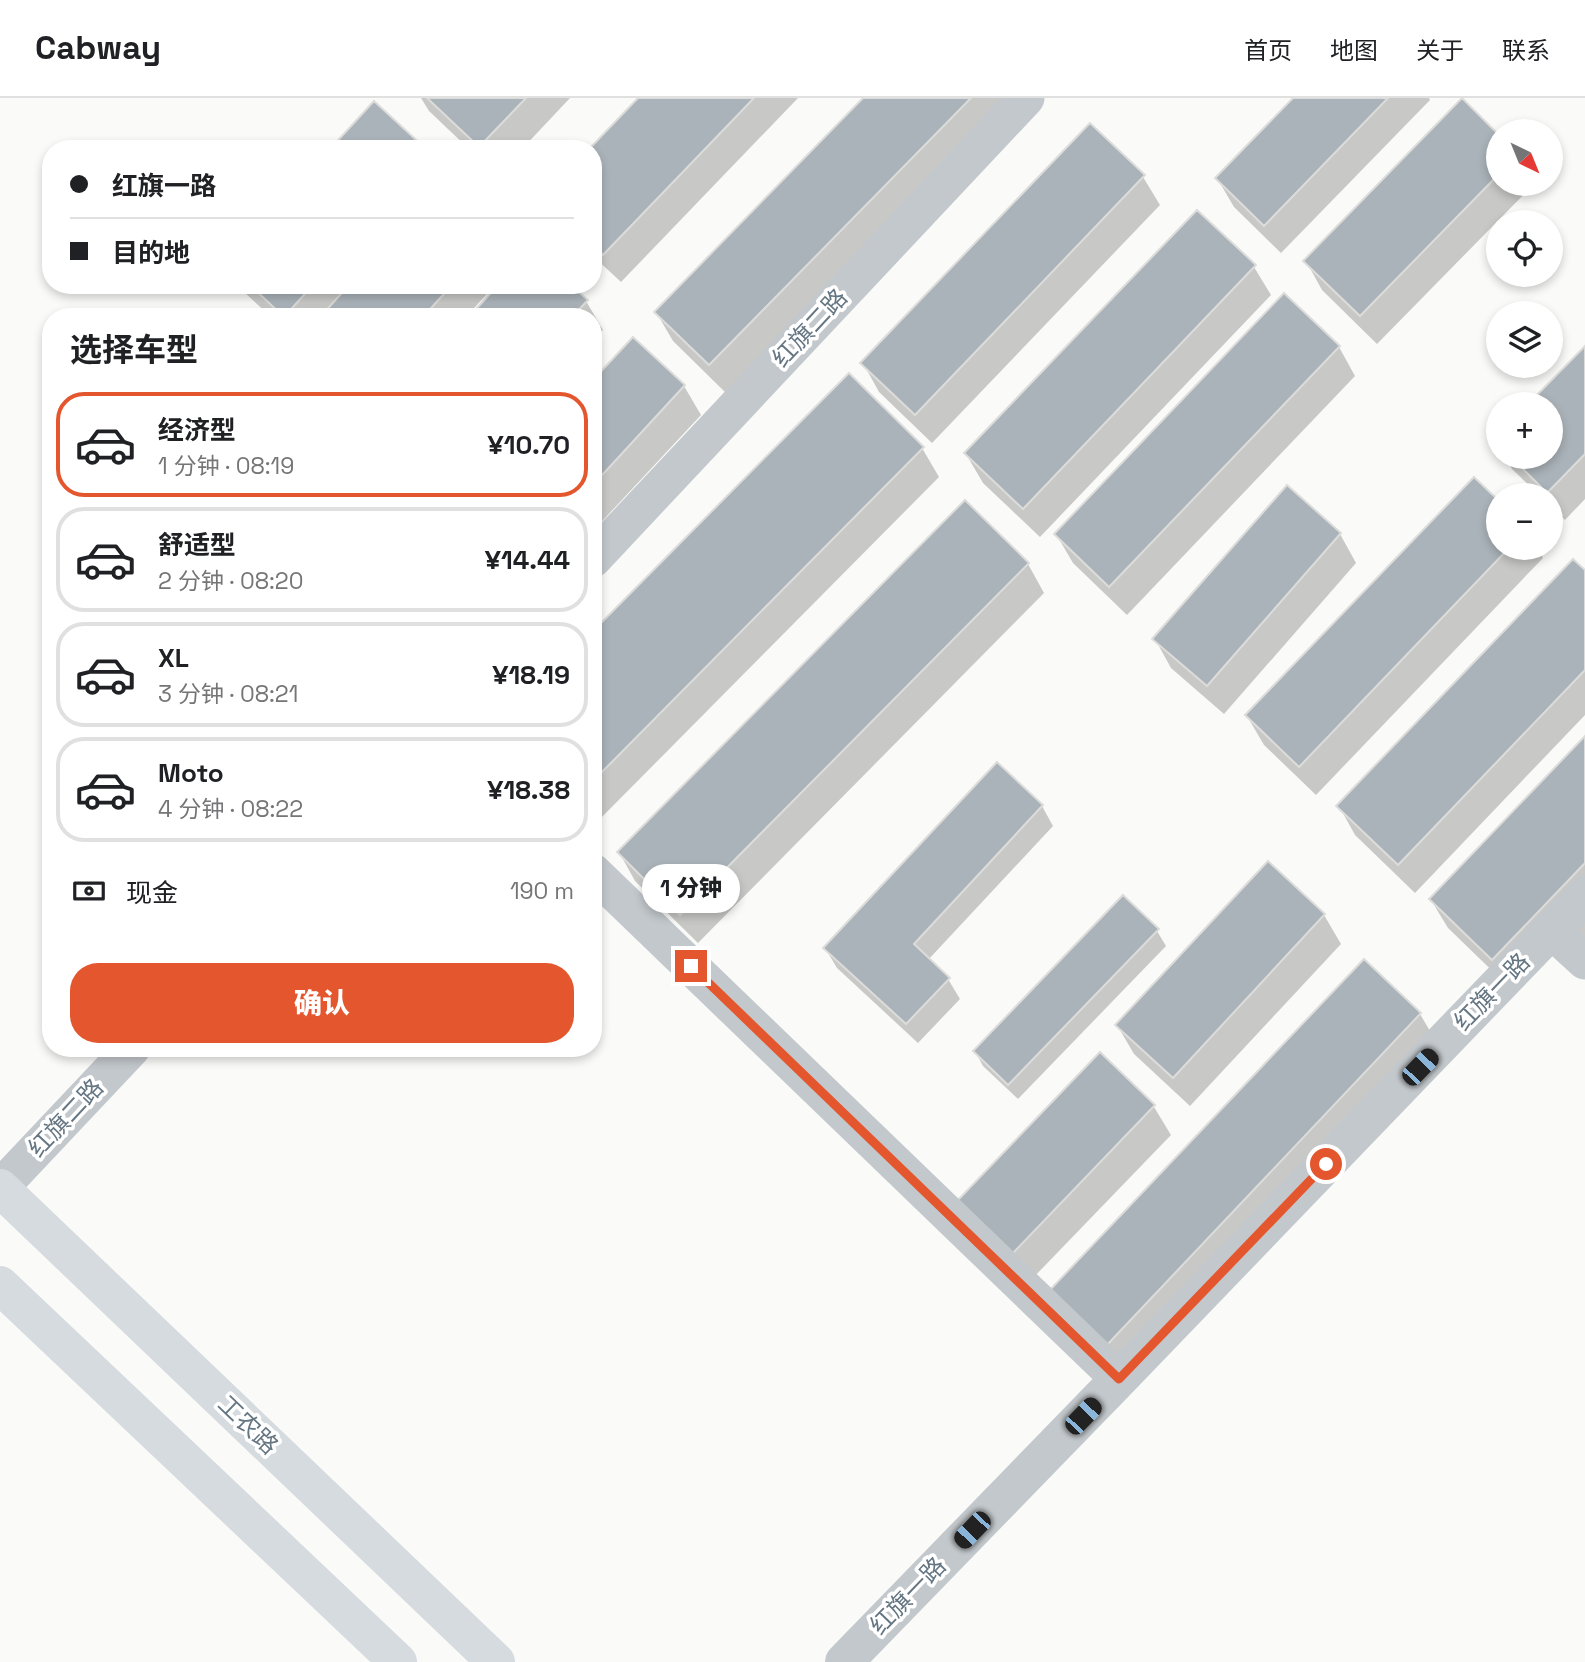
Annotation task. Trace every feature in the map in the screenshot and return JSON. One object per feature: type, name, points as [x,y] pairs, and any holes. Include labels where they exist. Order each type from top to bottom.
[{"type":"main road","name":"工农路","points":[[0,1188],[496,1662]]},
{"type":"main road","points":[[0,1285],[398,1662]]},
{"type":"street","name":"红旗二路","points":[[602,549],[1026,98]]},
{"type":"street","points":[[602,881],[1119,1379]]},
{"type":"street","name":"红旗一路","points":[[844,1662],[1585,895]]},
{"type":"street","points":[[1551,930],[1585,961]]},
{"type":"street","name":"红旗二路","points":[[0,1188],[124,1057]]},
{"type":"building","points":[[427,98],[526,98],[486,140],[472,140]]},
{"type":"building","points":[[638,98],[754,98],[603,255],[602,140],[598,140]]},
{"type":"building","points":[[863,98],[971,98],[709,365],[654,312]]},
{"type":"building","points":[[1293,98],[1388,98],[1264,226],[1215,178]]},
{"type":"building","points":[[1462,98],[1486,122],[1486,187],[1360,316],[1303,261]]},
{"type":"building","points":[[374,101],[416,140],[338,140]]},
{"type":"building","points":[[1090,123],[1145,175],[915,415],[860,363]]},
{"type":"building","points":[[1197,210],[1256,265],[1023,509],[964,453]]},
{"type":"building","points":[[1284,293],[1340,346],[1109,587],[1054,534]]},
{"type":"building","points":[[260,294],[305,294],[292,308],[274,308]]},
{"type":"building","points":[[341,294],[444,294],[431,308],[328,308]]},
{"type":"building","points":[[490,294],[581,294],[588,300],[580,308],[477,308]]},
{"type":"building","points":[[633,337],[685,385],[602,475],[602,370]]},
{"type":"building","points":[[1585,346],[1585,454],[1557,483],[1537,483],[1523,469],[1563,469],[1563,392],[1540,392],[1554,378],[1563,378],[1563,368]]},
{"type":"building","points":[[849,373],[924,447],[602,772],[602,622]]},
{"type":"building","points":[[1474,477],[1486,488],[1486,560],[1497,560],[1299,767],[1245,715]]},
{"type":"building","points":[[1287,485],[1341,533],[1207,686],[1152,639]]},
{"type":"building","points":[[965,500],[1029,563],[680,915],[617,852]]},
{"type":"building","points":[[1573,559],[1585,570],[1585,670],[1398,865],[1336,806]]},
{"type":"building","points":[[1585,736],[1585,863],[1492,960],[1429,899]]},
{"type":"building","points":[[997,762],[1043,805],[914,944],[950,978],[906,1024],[823,948]]},
{"type":"building","points":[[1268,861],[1325,914],[1173,1078],[1115,1025]]},
{"type":"building","points":[[1123,895],[1159,929],[1008,1085],[973,1051]]},
{"type":"building","points":[[1364,959],[1421,1013],[1105,1347],[1048,1292]]},
{"type":"building","points":[[1100,1052],[1155,1105],[1013,1253],[958,1200]]},
{"type":"route","points":[[691,966],[1119,1379],[1326,1164]]}]
